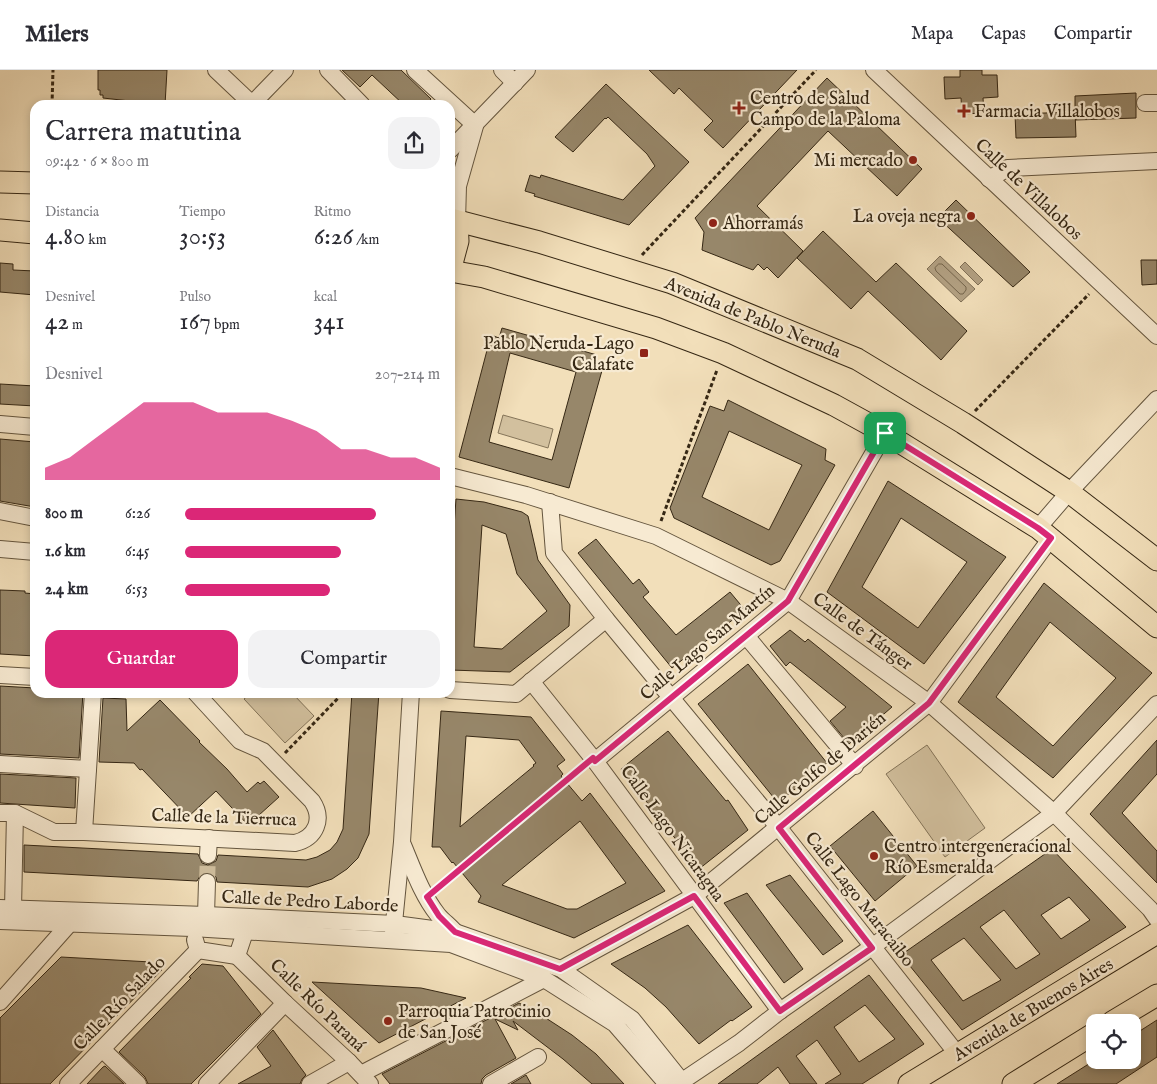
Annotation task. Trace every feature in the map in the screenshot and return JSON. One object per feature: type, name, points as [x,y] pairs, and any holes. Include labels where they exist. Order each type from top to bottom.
[{"type":"main road","points":[[0,182],[30,183]]},
{"type":"main road","name":"Avenida de Pablo Neruda","points":[[455,221],[539,242],[672,283],[857,359],[963,423],[1069,492],[1157,560]]},
{"type":"main road","points":[[455,228],[458,241],[455,252]]},
{"type":"main road","points":[[0,230],[30,232]]},
{"type":"main road","points":[[455,272],[484,277],[656,328],[723,353],[834,405],[885,433],[1044,533],[1157,626]]},
{"type":"main road","name":"Avenida de Buenos Aires","points":[[909,1084],[1157,933]]},
{"type":"main road","points":[[1125,1014],[1157,995]]},
{"type":"main road","points":[[1013,1084],[1086,1039]]},
{"type":"street","points":[[216,70],[248,100]]},
{"type":"street","points":[[256,100],[285,70]]},
{"type":"street","points":[[328,70],[357,100]]},
{"type":"street","points":[[415,70],[448,100]]},
{"type":"street","points":[[502,70],[515,82]]},
{"type":"street","points":[[455,145],[527,70]]},
{"type":"street","name":"Calle de Villalobos","points":[[874,70],[1157,336]]},
{"type":"street","points":[[455,107],[475,125]]},
{"type":"street","points":[[455,206],[458,186],[475,125]]},
{"type":"street","points":[[990,179],[1008,168],[1157,161]]},
{"type":"street","points":[[1044,533],[1069,492],[1157,399]]},
{"type":"street","points":[[0,424],[30,427]]},
{"type":"street","name":"Calle Lago San Martín","points":[[594,759],[788,601],[885,433]]},
{"type":"street","name":"Calle de Tánger","points":[[455,477],[526,494],[656,536],[788,601],[929,703],[1054,813],[1150,909],[1157,919]]},
{"type":"street","name":"Calle Lago Maracaibo","points":[[550,502],[554,553],[606,619],[779,828],[958,1055]]},
{"type":"street","points":[[0,510],[30,517]]},
{"type":"street","name":"Calle Golfo de Darién","points":[[560,969],[694,896],[929,703],[1044,533]]},
{"type":"street","points":[[0,549],[30,552]]},
{"type":"street","points":[[455,690],[516,694],[606,619]]},
{"type":"street","points":[[747,636],[854,766]]},
{"type":"street","points":[[0,675],[30,677]]},
{"type":"street","name":"Calle Lago Nicaragua","points":[[531,681],[594,759],[780,1011]]},
{"type":"street","points":[[84,832],[93,698]]},
{"type":"street","name":"Calle de la Tierruca","points":[[8,813],[54,832],[84,832],[208,847],[302,842],[314,832],[317,826],[316,807],[276,763],[263,751],[240,741],[201,698]]},
{"type":"street","points":[[394,932],[402,842],[411,698]]},
{"type":"street","points":[[678,1083],[739,1043],[780,1011],[872,948],[1054,813],[1157,704]]},
{"type":"street","points":[[0,764],[88,769]]},
{"type":"street","points":[[6,908],[8,813]]},
{"type":"street","points":[[402,842],[418,882],[439,916],[455,932]]},
{"type":"street","points":[[206,915],[207,882]]},
{"type":"street","name":"Calle de Pedro Laborde","points":[[6,908],[206,915],[394,932],[451,944],[544,980],[615,1024],[678,1083]]},
{"type":"street","name":"Calle de Pedro Laborde","points":[[0,921],[71,922],[245,932],[455,932],[560,969],[632,1019],[678,1083]]},
{"type":"street","points":[[0,1002],[71,922]]},
{"type":"street","points":[[192,928],[198,950],[238,956],[245,932]]},
{"type":"street","name":"Calle Río Salado","points":[[68,1084],[198,950]]},
{"type":"street","name":"Calle Río Paraná","points":[[238,956],[366,1079]]},
{"type":"street","points":[[366,1079],[544,980]]},
{"type":"street","points":[[207,1084],[285,1003]]},
{"type":"street","points":[[102,1049],[138,1084]]},
{"type":"street","points":[[491,1084],[538,1057]]},
{"type":"street","points":[[310,1084],[349,1062]]},
{"type":"path","points":[[52,100],[53,70]]},
{"type":"path","points":[[629,269],[816,70]]},
{"type":"path","points":[[963,423],[1100,282]]},
{"type":"path","points":[[656,536],[723,353]]},
{"type":"path","points":[[276,763],[338,698]]},
{"type":"path","points":[[427,897],[594,759]]},
{"type":"shaded area","points":[[503,415],[553,429],[548,448],[498,433]]},
{"type":"shaded area","points":[[297,698],[314,716],[285,743],[244,699]]},
{"type":"shaded area","points":[[927,745],[985,828],[945,857],[886,774]]},
{"type":"water","points":[[940,256],[975,289],[961,302],[927,269]]},
{"type":"water","points":[[965,262],[983,280],[978,285],[960,267]]},
{"type":"building","points":[[98,70],[167,70],[165,100],[103,98],[103,95],[100,95],[100,90],[98,90]]},
{"type":"building","points":[[342,70],[401,70],[431,99],[399,100],[372,75],[360,87]]},
{"type":"building","name":"Centro de Salud Campo de la Paloma","points":[[649,70],[797,70],[723,148],[704,130],[713,121],[679,88],[674,94]]},
{"type":"building","points":[[960,70],[982,70],[982,75],[997,75],[998,97],[983,98],[984,113],[962,114],[961,98],[945,99],[944,77],[960,77]]},
{"type":"building","points":[[827,78],[922,169],[897,196],[828,131],[757,206],[803,251],[778,278],[767,267],[764,270],[758,264],[753,270],[702,250],[704,232],[695,218]]},
{"type":"building","points":[[606,84],[689,162],[629,225],[534,196],[535,194],[525,191],[530,175],[540,178],[541,175],[623,200],[655,166],[647,154],[608,117],[573,152],[555,137]]},
{"type":"building","points":[[1136,93],[1136,118],[1075,120],[1075,96]]},
{"type":"building","points":[[1075,112],[1076,137],[1016,138],[1015,114]]},
{"type":"building","points":[[956,200],[1030,272],[1013,287],[938,218]]},
{"type":"building","points":[[823,231],[876,282],[896,263],[967,331],[941,360],[868,291],[851,309],[797,258]]},
{"type":"building","points":[[1141,260],[1157,260],[1157,284],[1142,285]]},
{"type":"building","points":[[0,263],[13,264],[13,270],[30,271],[30,295],[0,292]]},
{"type":"building","points":[[502,328],[597,355],[595,364],[603,367],[569,488],[459,457],[491,335],[499,338]],"holes":[[[510,353],[576,372],[552,460],[489,442]]]},
{"type":"building","points":[[0,384],[30,386],[30,406],[0,404]]},
{"type":"building","points":[[728,400],[826,449],[825,460],[835,465],[780,561],[771,565],[674,518],[670,508],[710,406],[724,411]],"holes":[[[729,431],[802,465],[769,530],[702,497]]]},
{"type":"building","points":[[0,439],[30,442],[30,506],[0,501]]},
{"type":"building","points":[[888,481],[1006,557],[924,664],[827,592]],"holes":[[[901,518],[967,562],[918,628],[862,587]]]},
{"type":"building","points":[[456,499],[484,502],[522,512],[528,516],[538,560],[570,605],[569,626],[510,672],[455,670]],"holes":[[[482,525],[506,534],[517,574],[547,611],[502,649],[474,647]]]},
{"type":"building","points":[[596,539],[633,584],[639,579],[649,592],[643,597],[676,635],[730,592],[745,610],[672,668],[578,553]]},
{"type":"building","points":[[1044,583],[1152,673],[1053,778],[958,702]],"holes":[[[1050,622],[1116,678],[1053,746],[996,697]]]},
{"type":"building","points":[[0,590],[25,591],[25,593],[30,594],[30,656],[0,654]]},
{"type":"building","points":[[790,630],[805,642],[808,639],[892,707],[849,744],[830,721],[846,707],[790,662],[786,666],[770,646]]},
{"type":"building","points":[[748,664],[827,763],[778,803],[698,704]]},
{"type":"building","points":[[0,686],[30,688],[30,698],[83,698],[79,758],[0,754]]},
{"type":"building","points":[[103,698],[126,699],[127,731],[160,700],[247,792],[258,782],[260,784],[264,781],[279,797],[248,825],[216,791],[188,817],[134,763],[99,762]]},
{"type":"building","points":[[352,698],[379,698],[369,834],[358,858],[347,869],[332,879],[308,887],[217,882],[216,877],[208,872],[202,873],[197,881],[24,872],[24,845],[198,854],[202,863],[208,865],[216,861],[218,855],[306,860],[330,850],[337,842],[343,829]]},
{"type":"building","points":[[441,711],[531,717],[565,760],[557,766],[563,774],[561,776],[582,801],[590,793],[665,891],[574,938],[478,902],[481,896],[453,862],[440,847],[432,847]],"holes":[[[466,736],[519,740],[536,763],[460,827]],[[580,821],[626,883],[577,909],[567,909],[502,885]]]},
{"type":"building","points":[[668,731],[726,801],[728,800],[748,830],[699,869],[621,769]]},
{"type":"building","points":[[1157,740],[1157,774],[1122,813],[1157,851],[1157,883],[1090,814]]},
{"type":"building","points":[[0,774],[76,778],[75,808],[0,803]]},
{"type":"building","name":"Centro intergeneracional Río Esmeralda","points":[[873,811],[917,866],[875,901],[830,846]]},
{"type":"building","points":[[1052,849],[1126,927],[962,1030],[901,955]],"holes":[[[1069,897],[1090,920],[1061,939],[1041,915]],[[1004,910],[1040,954],[1016,969],[980,927]],[[964,938],[1001,980],[963,1001],[931,960]]]},
{"type":"building","points":[[790,875],[843,941],[823,955],[766,885]]},
{"type":"building","points":[[747,893],[803,969],[784,983],[724,903]]},
{"type":"building","points":[[688,925],[752,1007],[699,1044],[666,1007],[645,988],[611,964]]},
{"type":"building","points":[[61,957],[151,962],[162,970],[50,1084],[0,1084],[0,1018]]},
{"type":"building","points":[[202,964],[223,966],[261,1014],[191,1084],[148,1084],[145,1077],[119,1052],[191,978],[189,977]]},
{"type":"building","points":[[869,975],[924,1044],[862,1084],[825,1084],[841,1074],[817,1040],[796,1056],[817,1084],[790,1084],[778,1067],[757,1084],[718,1084]],"holes":[[[865,1005],[895,1039],[859,1062],[834,1027]]]},
{"type":"building","name":"Parroquia Patrocinio de San José","points":[[312,982],[421,988],[466,998],[379,1043]]},
{"type":"building","points":[[519,1003],[572,1035],[596,1054],[624,1084],[592,1084],[513,1021],[518,1030],[495,1019],[516,1058],[486,1075],[482,1079],[481,1084],[390,1084],[382,1074]]},
{"type":"building","points":[[1157,1020],[1157,1057],[1141,1068],[1141,1030]]},
{"type":"building","points":[[273,1030],[306,1075],[300,1084],[238,1084],[271,1066],[257,1047]]},
{"type":"building","points":[[105,1066],[124,1084],[87,1084]]},
{"type":"building","points":[[1086,1066],[1086,1069],[1139,1069],[1116,1084],[1057,1084]]},
{"type":"building","points":[[526,1075],[531,1084],[511,1084]]},
{"type":"tunnel","points":[[207,882],[208,855]]},
{"type":"place","name":"Centro de Salud Campo de la Paloma","points":[[739,108]]},
{"type":"place","name":"Farmacia Villalobos","points":[[964,111]]},
{"type":"place","name":"Mi mercado","points":[[913,160]]},
{"type":"place","name":"La oveja negra","points":[[971,216]]},
{"type":"place","name":"Ahorramás","points":[[713,223]]},
{"type":"place","name":"Pablo Neruda-Lago Calafate","points":[[644,353]]},
{"type":"place","name":"Centro intergeneracional Río Esmeralda","points":[[874,856]]},
{"type":"place","name":"Parroquia Patrocinio de San José","points":[[388,1021]]},
{"type":"route","points":[[885,433],[1038,528],[1051,538],[929,703],[779,828],[872,948],[780,1011],[694,896],[560,969],[455,932],[439,916],[427,897],[593,758],[595,761],[788,601],[885,433]]}]
